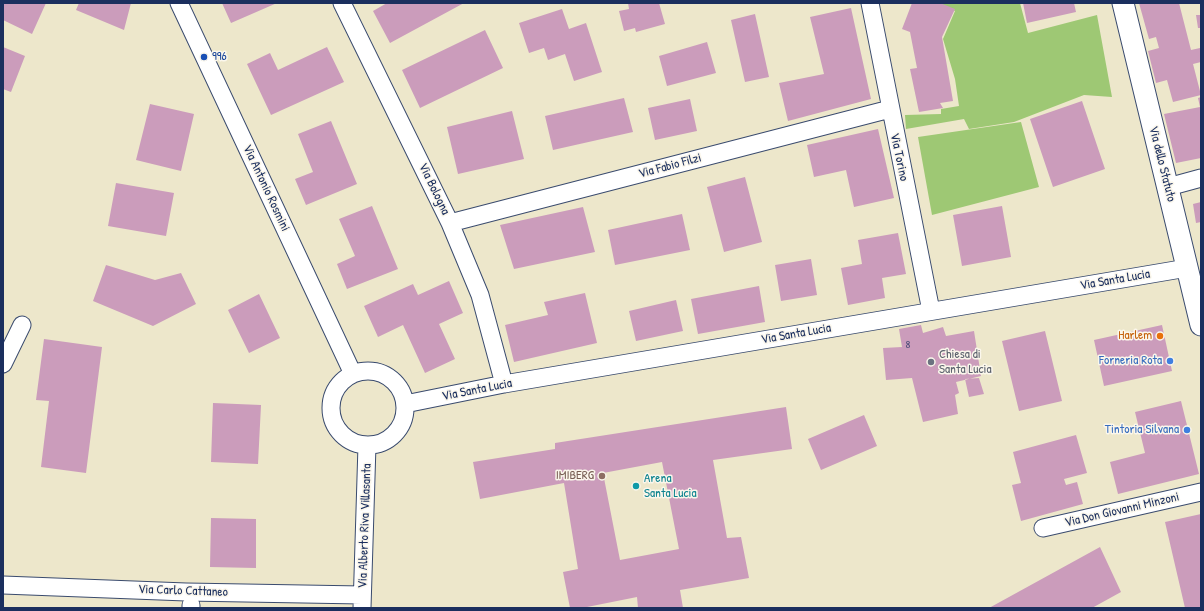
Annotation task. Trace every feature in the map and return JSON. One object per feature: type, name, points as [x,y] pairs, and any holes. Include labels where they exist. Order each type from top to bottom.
[{"type":"street","name":"Via Antonio Rosmini","points":[[179,3],[353,374]]},
{"type":"street","name":"Via Bologna","points":[[342,3],[450,223],[480,295],[504,384]]},
{"type":"street","name":"Via Torino","points":[[870,3],[931,312]]},
{"type":"street","name":"Via dello Statuto","points":[[1123,3],[1201,325]]},
{"type":"street","name":"Via Fabio Filzi","points":[[450,223],[890,109]]},
{"type":"street","points":[[1168,187],[1201,178]]},
{"type":"street","name":"Via Santa Lucia","points":[[405,404],[504,384],[1187,268]]},
{"type":"street","points":[[3,364],[22,325]]},
{"type":"street","points":[[370,370],[386,375],[398,386],[403,394],[405,404],[404,419],[397,432],[381,443],[367,445],[353,442],[344,436],[337,428],[332,415],[331,404],[335,391],[342,382],[353,374],[370,370]]},
{"type":"street","name":"Via Alberto Riva Villasanta","points":[[362,601],[367,445]]},
{"type":"street","name":"Via Don Giovanni Minzoni","points":[[1044,528],[1201,492]]},
{"type":"street","name":"Via Carlo Cattaneo","points":[[3,585],[362,601]]},
{"type":"green space","points":[[940,3],[1020,3],[1028,33],[1097,15],[1112,97],[1084,95],[1014,122],[969,129],[964,119],[906,129],[905,115],[941,114],[941,109],[959,106],[955,79],[943,39],[955,11],[940,5]]},
{"type":"green space","points":[[1021,122],[1039,187],[932,215],[918,137]]},
{"type":"building","points":[[3,3],[46,3],[32,34],[3,20]]},
{"type":"building","points":[[79,3],[131,3],[124,30],[76,10]]},
{"type":"building","points":[[222,3],[277,3],[231,23]]},
{"type":"building","points":[[387,3],[464,3],[390,43],[373,11]]},
{"type":"building","points":[[628,3],[659,3],[665,24],[636,32],[635,28],[624,31],[619,11],[629,9]]},
{"type":"building","points":[[912,3],[940,3],[955,9],[942,37],[953,101],[940,103],[943,108],[919,112],[910,69],[917,68],[910,32],[902,29]]},
{"type":"building","points":[[1023,3],[1074,3],[1076,12],[1027,23]]},
{"type":"building","points":[[1139,3],[1179,3],[1191,50],[1200,48],[1201,62],[1193,64],[1201,95],[1173,102],[1167,80],[1156,83],[1148,51],[1159,48],[1156,37],[1149,39]]},
{"type":"building","points":[[851,8],[871,99],[788,121],[779,83],[824,74],[810,17]]},
{"type":"building","points":[[562,9],[569,29],[586,23],[602,72],[574,81],[565,54],[548,60],[544,48],[529,53],[519,23]]},
{"type":"building","points":[[755,14],[769,77],[745,82],[731,20]]},
{"type":"building","points":[[1196,15],[1201,15],[1201,28],[1198,28]]},
{"type":"building","points":[[485,30],[503,68],[420,108],[402,70]]},
{"type":"building","points":[[707,42],[716,73],[667,86],[659,56]]},
{"type":"building","points":[[3,47],[25,56],[11,92],[3,89]]},
{"type":"building","points":[[327,47],[344,82],[271,115],[247,64],[270,53],[278,70]]},
{"type":"building","points":[[1201,97],[1201,158],[1176,163],[1164,114],[1200,107],[1198,98]]},
{"type":"building","points":[[624,98],[633,132],[553,150],[545,116]]},
{"type":"building","points":[[690,99],[697,131],[655,140],[648,108]]},
{"type":"building","points":[[1082,101],[1105,169],[1053,187],[1030,119]]},
{"type":"building","points":[[150,104],[194,114],[181,171],[136,160]]},
{"type":"building","points":[[512,111],[524,159],[458,174],[447,127]]},
{"type":"building","points":[[331,121],[357,184],[306,205],[295,179],[313,172],[298,134]]},
{"type":"building","points":[[878,129],[894,198],[854,207],[846,170],[814,177],[807,145]]},
{"type":"building","points":[[745,177],[762,242],[724,252],[707,187]]},
{"type":"building","points":[[116,183],[174,193],[166,236],[108,226]]},
{"type":"building","points":[[1201,202],[1201,222],[1196,223],[1193,204]]},
{"type":"building","points":[[372,206],[398,269],[347,289],[337,264],[355,256],[339,219]]},
{"type":"building","points":[[1002,206],[1011,257],[962,266],[953,215]]},
{"type":"building","points":[[583,207],[595,252],[514,269],[500,225]]},
{"type":"building","points":[[682,214],[690,250],[615,265],[608,230]]},
{"type":"building","points":[[898,233],[906,274],[882,278],[885,298],[848,305],[841,268],[862,264],[858,240]]},
{"type":"building","points":[[811,259],[817,295],[781,301],[775,265]]},
{"type":"building","points":[[106,265],[155,280],[181,273],[196,304],[153,326],[93,301]]},
{"type":"building","points":[[449,281],[463,313],[439,324],[455,359],[425,373],[403,325],[378,337],[364,306],[413,284],[418,295]]},
{"type":"building","points":[[759,286],[765,322],[698,334],[691,299]]},
{"type":"building","points":[[585,293],[597,343],[514,362],[505,325],[548,315],[544,302]]},
{"type":"building","points":[[259,294],[280,338],[249,353],[228,310]]},
{"type":"building","points":[[676,300],[683,331],[636,341],[629,311]]},
{"type":"building","name":"Chiesa di Santa Lucia","points":[[921,325],[923,333],[943,327],[946,336],[974,331],[981,376],[956,382],[959,393],[955,395],[958,414],[923,422],[912,378],[886,380],[883,348],[902,347],[899,329]]},
{"type":"building","points":[[1162,325],[1172,371],[1104,386],[1094,340]]},
{"type":"building","points":[[1045,331],[1062,401],[1019,411],[1002,341]]},
{"type":"building","points":[[44,339],[102,347],[86,473],[41,467],[49,401],[36,400]]},
{"type":"building","points":[[979,378],[984,394],[969,397],[965,379]]},
{"type":"building","points":[[1181,401],[1199,474],[1118,494],[1110,462],[1145,453],[1135,412]]},
{"type":"building","points":[[213,403],[261,405],[258,464],[211,462]]},
{"type":"building","name":"IMIBERG","points":[[786,407],[792,449],[713,460],[727,538],[741,537],[749,578],[680,590],[683,608],[638,608],[637,597],[582,608],[570,608],[563,572],[578,569],[564,483],[480,499],[473,462],[555,449],[555,443]],"holes":[[[662,462],[679,549],[620,560],[603,473]]]},
{"type":"building","points":[[864,415],[877,446],[821,470],[808,439]]},
{"type":"building","points":[[1076,435],[1087,473],[1064,479],[1066,485],[1077,482],[1083,504],[1021,521],[1012,485],[1021,483],[1013,452]]},
{"type":"building","points":[[1201,514],[1201,608],[1185,608],[1165,522]]},
{"type":"building","points":[[211,518],[256,519],[256,568],[210,567]]},
{"type":"building","points":[[1100,547],[1121,592],[1092,608],[989,608]]},
{"type":"place","name":"996","points":[[204,57]]},
{"type":"place","name":"Harlem","points":[[1160,336]]},
{"type":"place","name":"Forneria Rota","points":[[1170,361]]},
{"type":"place","name":"Chiesa di Santa Lucia","points":[[931,362]]},
{"type":"place","name":"Tintoria Silvana","points":[[1187,430]]},
{"type":"place","name":"IMIBERG","points":[[602,476]]},
{"type":"place","name":"Arena Santa Lucia","points":[[636,486]]}]
